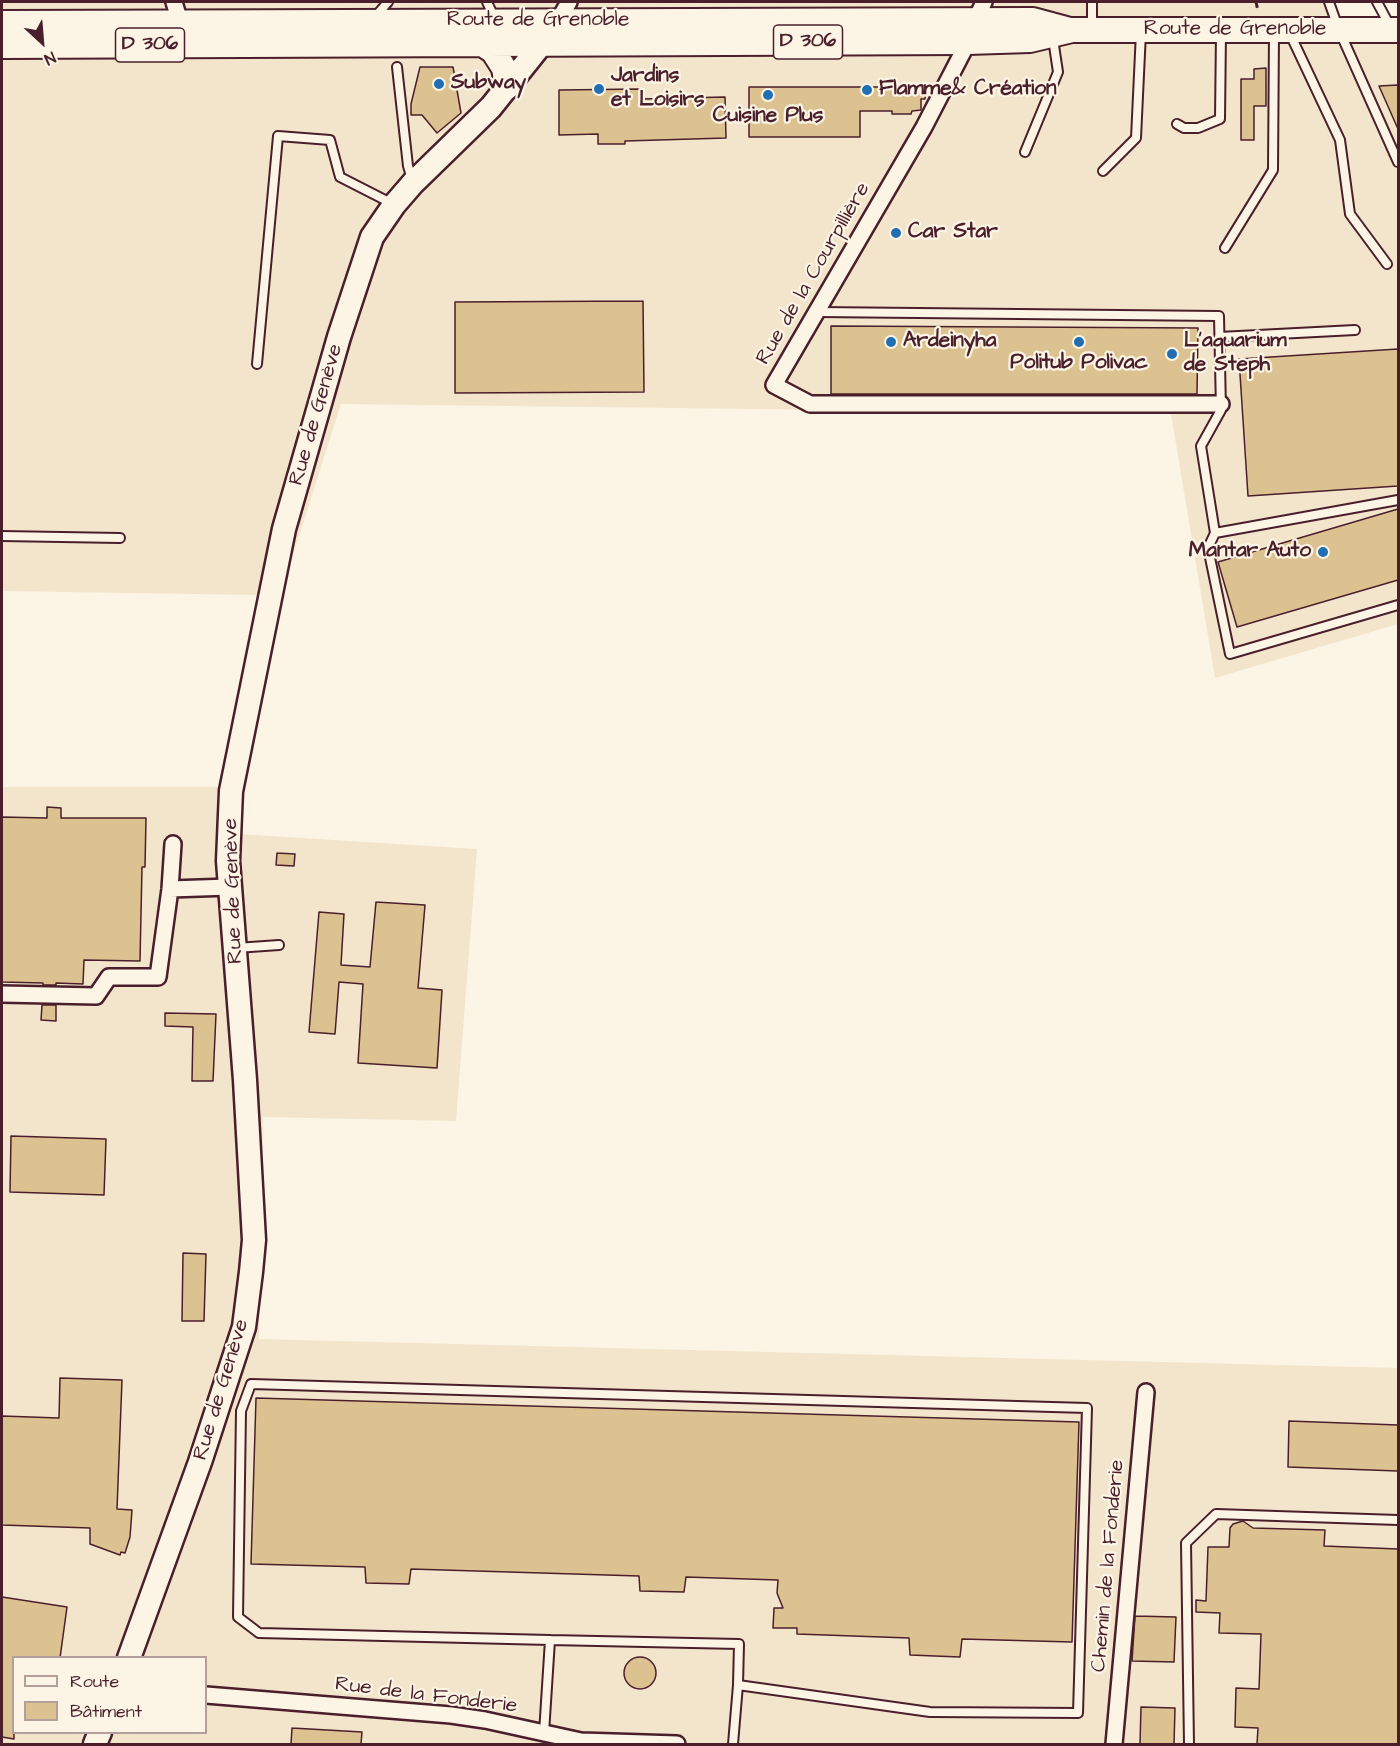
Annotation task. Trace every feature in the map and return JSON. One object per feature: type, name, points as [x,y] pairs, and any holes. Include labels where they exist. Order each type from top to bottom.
[{"type":"main road","points":[[597,2],[610,15],[624,21]]},
{"type":"main road","name":"Route de Grenoble","points":[[2,23],[177,12],[371,22],[491,11],[564,11],[624,21],[1033,20],[1072,32],[1396,30]]},
{"type":"main road","points":[[298,44],[387,34],[505,31],[564,11]]},
{"type":"main road","points":[[543,43],[595,33],[735,30],[800,20]]},
{"type":"main road","name":"Route de Grenoble","points":[[2,46],[543,43],[976,21]]},
{"type":"main road","points":[[481,43],[493,51],[504,68],[507,87]]},
{"type":"street","name":"Rue de Genève","points":[[130,1656],[200,1462],[244,1327],[254,1240],[245,1080],[228,861],[231,791],[284,529],[339,337],[372,237],[394,205],[413,183],[491,107],[543,43],[564,11]]},
{"type":"street","name":"Rue de la Courpillière","points":[[976,21],[924,127],[774,385],[810,404],[1221,404]]},
{"type":"street","points":[[2,994],[96,996],[110,977],[158,977],[170,888],[173,844]]},
{"type":"street","points":[[170,888],[230,887]]},
{"type":"street","name":"Chemin de la Fonderie","points":[[1114,1744],[1146,1392]]},
{"type":"street","name":"Rue de la Fonderie","points":[[207,1695],[451,1715],[581,1741],[677,1744]]},
{"type":"lane","points":[[371,22],[388,2]]},
{"type":"lane","points":[[1025,153],[1072,32],[1092,2]]},
{"type":"lane","points":[[1329,2],[1339,30],[1398,162]]},
{"type":"lane","points":[[1377,2],[1396,30]]},
{"type":"lane","points":[[1103,171],[1136,138],[1141,30]]},
{"type":"lane","points":[[1177,124],[1184,128],[1198,128],[1220,119],[1221,30]]},
{"type":"lane","points":[[1225,248],[1273,170],[1281,30]]},
{"type":"lane","points":[[1281,30],[1340,140],[1350,214],[1387,264]]},
{"type":"lane","points":[[397,67],[408,166],[413,183]]},
{"type":"lane","points":[[256,364],[278,136],[330,140],[340,177],[394,205]]},
{"type":"lane","points":[[817,312],[1219,316],[1221,410],[1201,446],[1215,533],[1208,548],[1230,654],[1398,605]]},
{"type":"lane","points":[[1219,337],[1355,330]]},
{"type":"lane","points":[[1215,533],[1398,500]]},
{"type":"lane","points":[[2,536],[120,538]]},
{"type":"lane","points":[[235,948],[279,945]]},
{"type":"lane","points":[[733,1744],[739,1644],[259,1633],[238,1617],[241,1411],[250,1384],[1087,1408],[1078,1713],[930,1712],[738,1685]]},
{"type":"lane","points":[[1189,1744],[1186,1543],[1216,1514],[1398,1520]]},
{"type":"lane","points":[[544,1733],[550,1640]]},
{"type":"shaded area","points":[[2,2],[1322,2],[1328,16],[1398,17],[1398,624],[1215,678],[1171,414],[341,404],[286,577],[258,595],[2,591]]},
{"type":"shaded area","points":[[2,787],[221,787],[239,834],[477,849],[456,1121],[263,1117],[259,1339],[1398,1368],[1398,1744],[2,1744]]},
{"type":"building","points":[[420,67],[453,67],[461,113],[437,133],[422,115],[411,115],[411,104]]},
{"type":"building","points":[[1266,68],[1266,106],[1254,106],[1254,140],[1241,140],[1241,79],[1254,79],[1254,69]]},
{"type":"building","points":[[1398,85],[1398,129],[1379,86]]},
{"type":"building","points":[[749,87],[926,87],[925,99],[921,99],[921,110],[912,111],[911,114],[892,114],[892,111],[860,111],[860,137],[749,137]]},
{"type":"building","points":[[640,89],[640,99],[725,97],[726,138],[598,144],[598,134],[559,135],[559,90]]},
{"type":"building","points":[[643,301],[644,392],[455,393],[455,302]]},
{"type":"building","points":[[831,326],[1198,328],[1197,394],[831,394]]},
{"type":"building","points":[[1398,349],[1398,486],[1248,496],[1239,359]]},
{"type":"building","points":[[1398,509],[1398,580],[1237,627],[1218,562]]},
{"type":"building","points":[[47,807],[61,808],[61,818],[146,818],[145,867],[142,867],[140,961],[84,960],[83,984],[43,985],[43,983],[2,982],[2,817],[47,818]]},
{"type":"building","points":[[277,853],[295,854],[294,866],[276,865]]},
{"type":"building","points":[[376,902],[425,905],[418,988],[442,990],[437,1068],[358,1063],[363,984],[339,982],[335,1034],[309,1032],[319,912],[344,914],[341,965],[370,967]]},
{"type":"building","points":[[42,1005],[56,1005],[56,1021],[41,1020]]},
{"type":"building","points":[[165,1013],[216,1014],[213,1081],[192,1081],[193,1027],[165,1026]]},
{"type":"building","points":[[11,1136],[106,1139],[104,1195],[10,1192]]},
{"type":"building","points":[[183,1253],[206,1254],[204,1321],[182,1321]]},
{"type":"building","points":[[60,1378],[122,1380],[117,1509],[132,1510],[130,1537],[125,1553],[121,1552],[120,1555],[90,1544],[90,1528],[2,1525],[2,1416],[59,1418]]},
{"type":"building","points":[[256,1398],[1079,1422],[1072,1642],[962,1639],[960,1657],[910,1655],[909,1638],[797,1634],[797,1628],[773,1628],[774,1608],[783,1608],[777,1593],[778,1580],[686,1577],[684,1592],[640,1591],[639,1576],[411,1569],[409,1584],[366,1583],[365,1567],[251,1564]]},
{"type":"building","points":[[1289,1421],[1398,1425],[1398,1471],[1288,1467]]},
{"type":"building","points":[[1243,1521],[1253,1528],[1325,1530],[1324,1546],[1398,1549],[1398,1744],[1257,1744],[1258,1728],[1235,1727],[1236,1688],[1259,1689],[1261,1634],[1219,1633],[1220,1613],[1196,1612],[1196,1600],[1206,1601],[1208,1547],[1229,1547],[1230,1528],[1233,1524]]},
{"type":"building","points":[[2,1597],[67,1607],[60,1656],[12,1656],[12,1734],[14,1734],[14,1739],[2,1737]]},
{"type":"building","points":[[1135,1616],[1176,1617],[1174,1662],[1132,1661]]},
{"type":"building","points":[[640,1657],[651,1662],[656,1673],[651,1684],[640,1689],[629,1684],[624,1673],[629,1662]]},
{"type":"building","points":[[1141,1707],[1175,1708],[1174,1744],[1140,1744]]},
{"type":"building","points":[[292,1728],[362,1732],[361,1744],[291,1744]]},
{"type":"place","name":"Subway","points":[[439,84]]},
{"type":"place","name":"Jardins et Loisirs","points":[[599,89]]},
{"type":"place","name":"Flamme& Création","points":[[867,90]]},
{"type":"place","name":"Cuisine Plus","points":[[768,95]]},
{"type":"place","name":"Car Star","points":[[896,233]]},
{"type":"place","name":"Ardeinyha","points":[[891,342]]},
{"type":"place","name":"Politub Polivac","points":[[1079,342]]},
{"type":"place","name":"L'aquarium de Steph","points":[[1172,354]]},
{"type":"place","name":"Mantar Auto","points":[[1323,552]]}]
